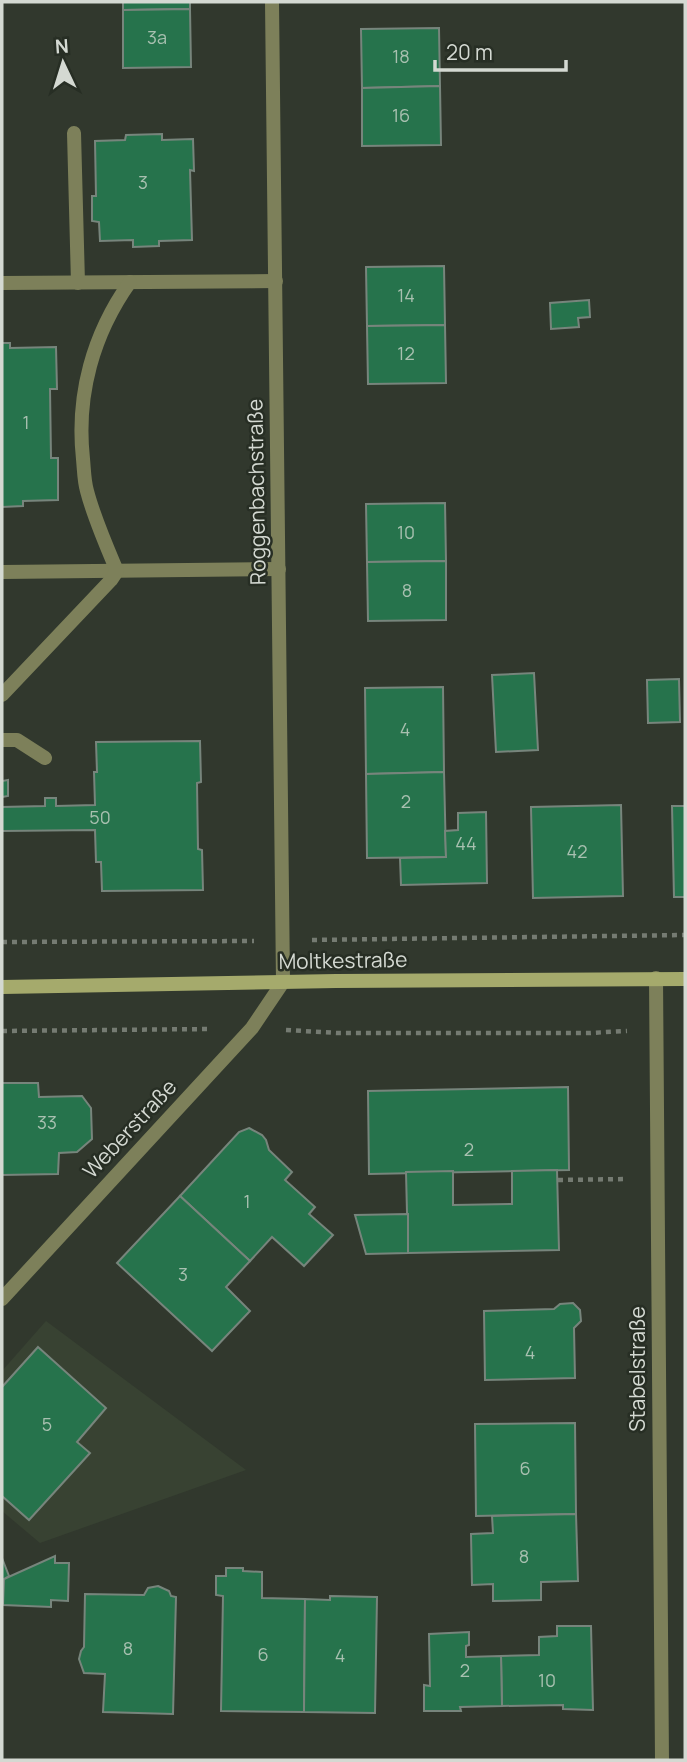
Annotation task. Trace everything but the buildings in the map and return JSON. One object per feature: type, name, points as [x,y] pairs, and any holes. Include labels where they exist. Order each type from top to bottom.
[{"type":"main road","name":"Moltkestraße","points":[[2,987],[685,979]]},
{"type":"street","name":"Roggenbachstraße","points":[[272,2],[283,982]]},
{"type":"street","points":[[74,133],[78,283]]},
{"type":"street","points":[[2,283],[276,281]]},
{"type":"street","points":[[117,571],[86,489],[81,439],[83,397],[91,357],[106,320],[130,282]]},
{"type":"street","points":[[2,572],[279,569]]},
{"type":"street","points":[[2,695],[117,571]]},
{"type":"street","points":[[2,740],[18,740],[45,758]]},
{"type":"street","name":"Stabelstraße","points":[[656,978],[662,1760]]},
{"type":"street","name":"Weberstraße","points":[[2,1299],[252,1028],[283,982]]},
{"type":"path","points":[[2,942],[685,935]]},
{"type":"path","points":[[2,1031],[252,1028],[338,1033],[656,1032]]},
{"type":"path","points":[[558,1180],[657,1178]]},
{"type":"shaded area","points":[[46,1321],[246,1470],[40,1543],[2,1511],[2,1371]]}]
